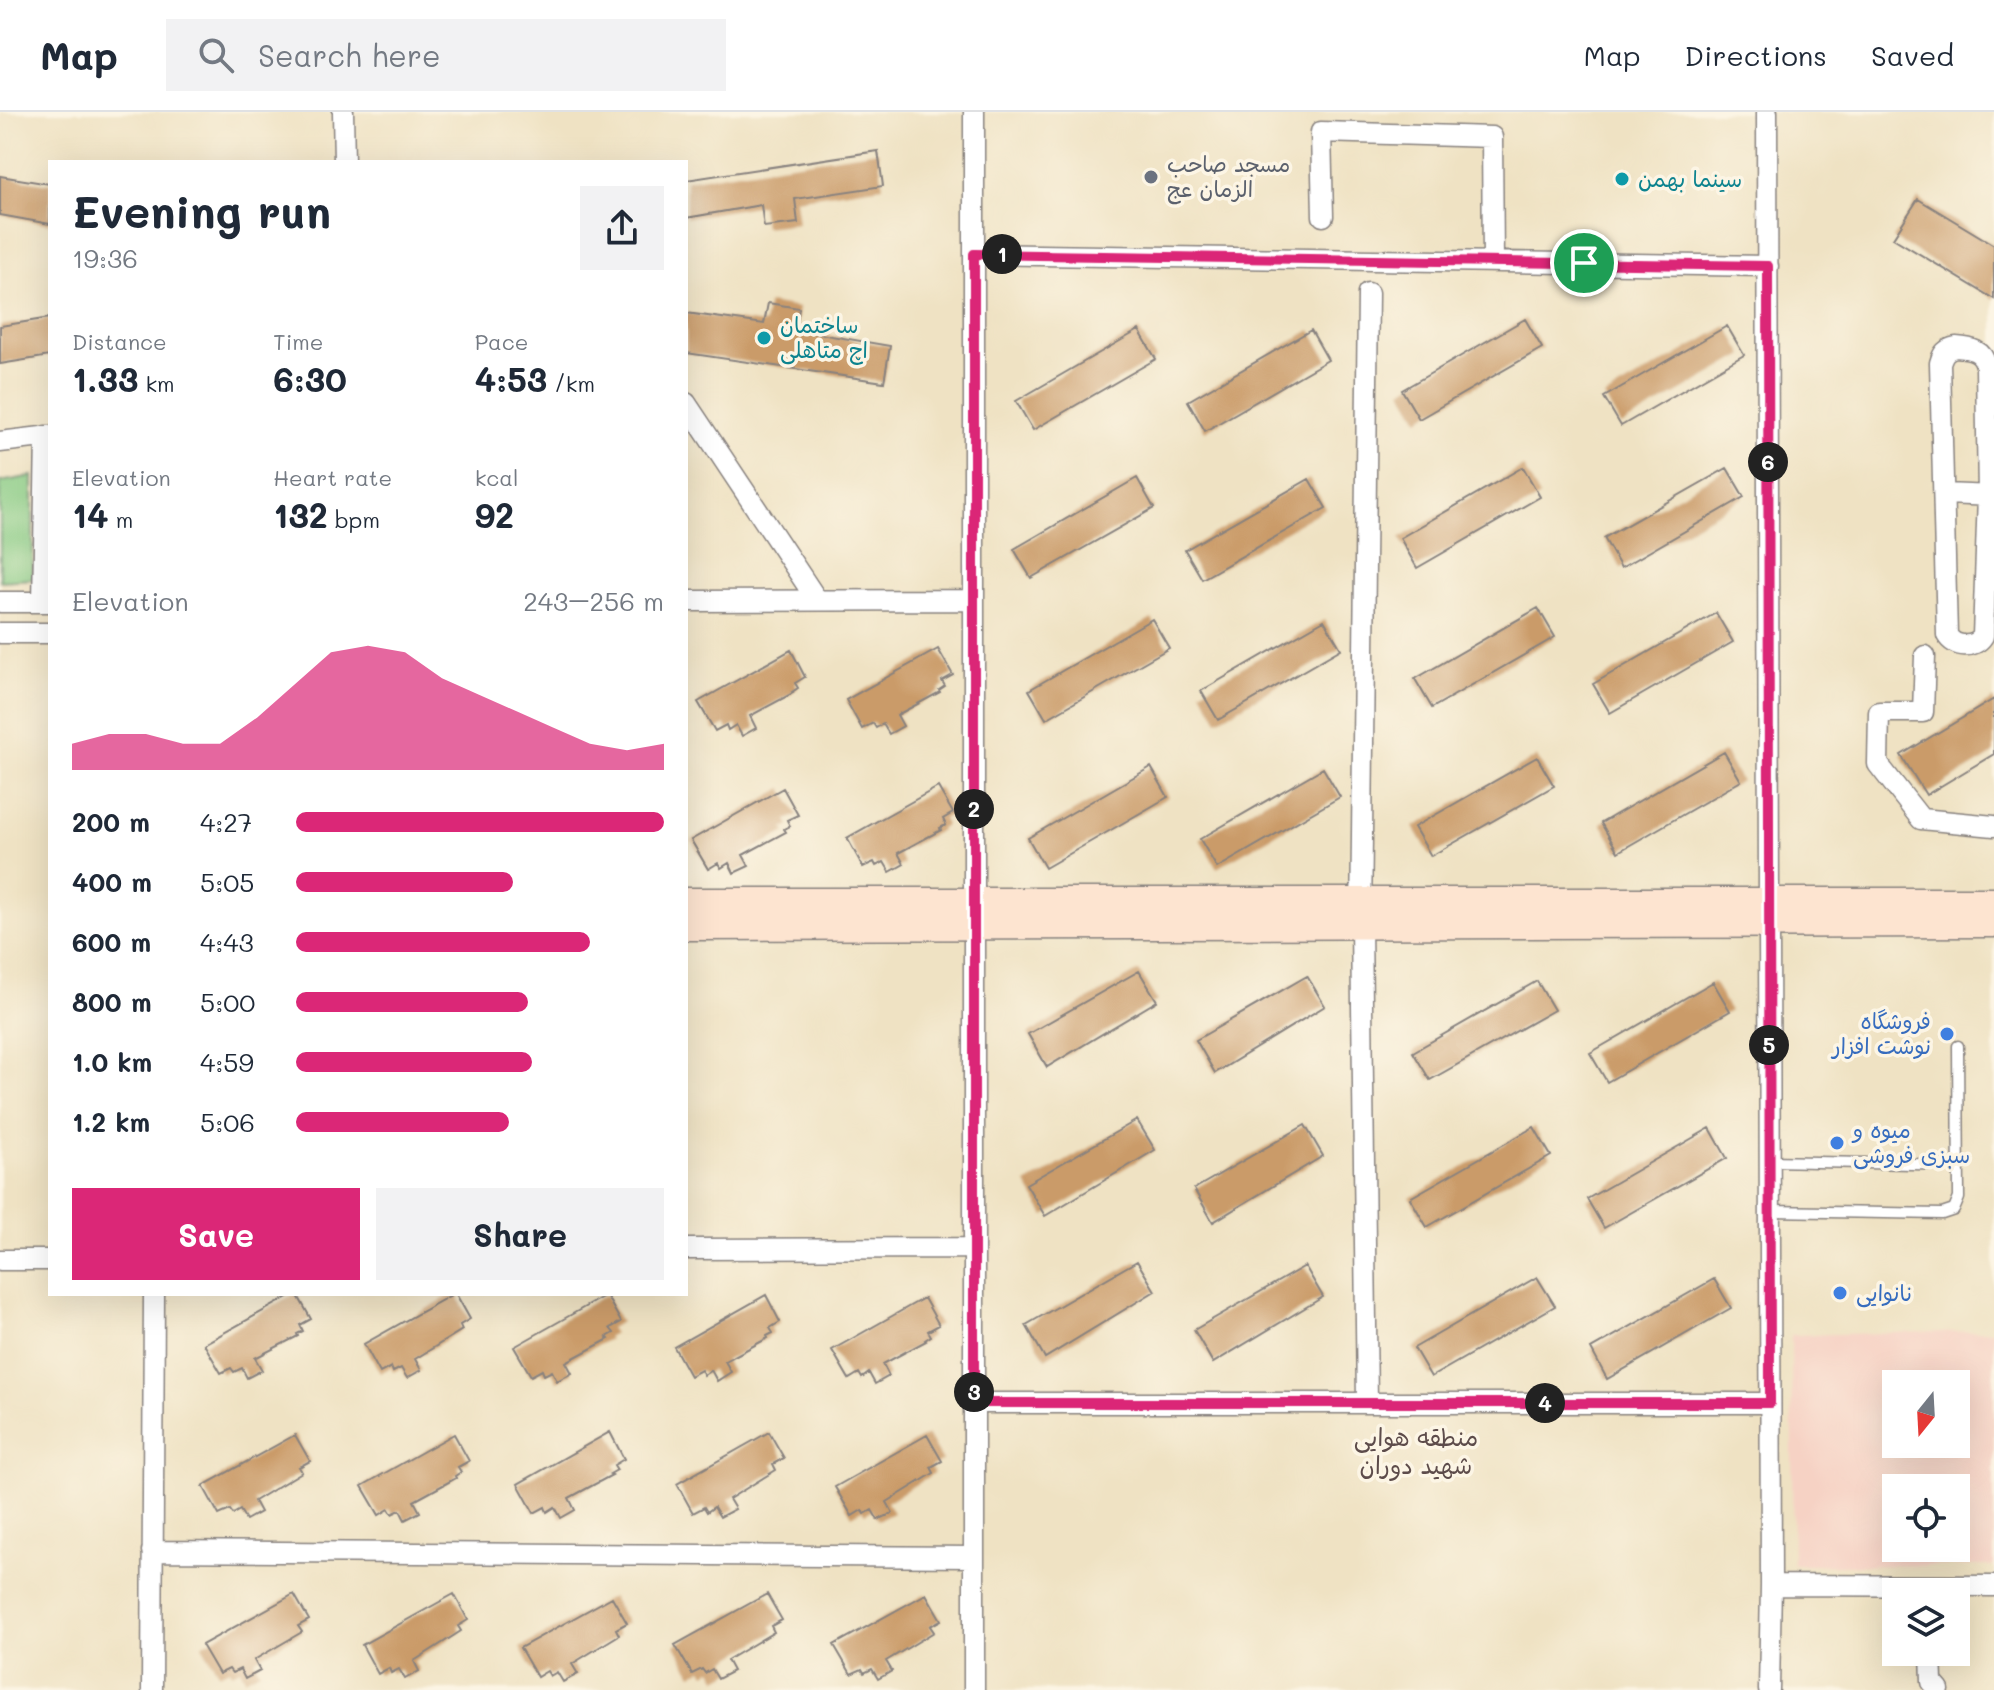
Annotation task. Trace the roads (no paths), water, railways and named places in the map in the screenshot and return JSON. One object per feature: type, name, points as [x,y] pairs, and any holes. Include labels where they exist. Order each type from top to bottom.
[{"type":"street","points":[[343,112],[344,160]]},
{"type":"street","points":[[974,112],[974,1690]]},
{"type":"street","points":[[1767,112],[1769,1690]]},
{"type":"street","points":[[1323,216],[1321,132],[1331,122],[1492,137],[1493,262]]},
{"type":"street","points":[[974,254],[1768,266]]},
{"type":"street","points":[[1367,1403],[1361,914],[1368,293]]},
{"type":"street","points":[[1948,349],[1972,349],[1985,362],[1991,496],[1983,636],[1974,645],[1953,642],[1947,635],[1944,494],[1940,363],[1948,349]]},
{"type":"street","points":[[688,406],[817,600]]},
{"type":"street","points":[[0,442],[48,436],[47,602],[0,602]]},
{"type":"street","points":[[1944,494],[1991,496]]},
{"type":"street","points":[[688,601],[974,600]]},
{"type":"street","points":[[0,633],[48,633]]},
{"type":"street","points":[[1925,656],[1923,712],[1879,712],[1878,764],[1921,819],[1994,826]]},
{"type":"street","points":[[688,902],[974,914],[1361,914],[1769,913],[1994,902]]},
{"type":"street","points":[[1769,913],[1994,923]]},
{"type":"street","points":[[688,926],[974,914]]},
{"type":"street","points":[[688,1249],[974,1248]]},
{"type":"street","points":[[0,1260],[48,1260]]},
{"type":"street","points":[[152,1690],[154,1296]]},
{"type":"street","points":[[974,1403],[1770,1403]]},
{"type":"street","points":[[152,1551],[974,1557]]},
{"type":"street","points":[[1771,1585],[1882,1588]]},
{"type":"street","points":[[1970,1587],[1994,1586]]},
{"type":"street","points":[[1931,1666],[1932,1682],[1939,1690]]},
{"type":"lane","points":[[1770,1211],[1942,1214],[1954,1210],[1959,1198],[1958,1046]]},
{"type":"lane","points":[[1770,1161],[1959,1165]]},
{"type":"place","name":"مسجد صاحب الزمان عج","points":[[1151,177]]},
{"type":"place","name":"سینما بهمن","points":[[1622,179]]},
{"type":"place","name":"ساختمان اچ متاهلی","points":[[764,338]]},
{"type":"place","name":"فروشگاه نوشت افزار","points":[[1947,1034]]},
{"type":"place","name":"میوه و سبزی فروشی","points":[[1837,1143]]},
{"type":"place","name":"نانوایی","points":[[1840,1293]]},
{"type":"district","name":"منطقه هوایی شهید دوران","points":[[1416,1452]]}]
